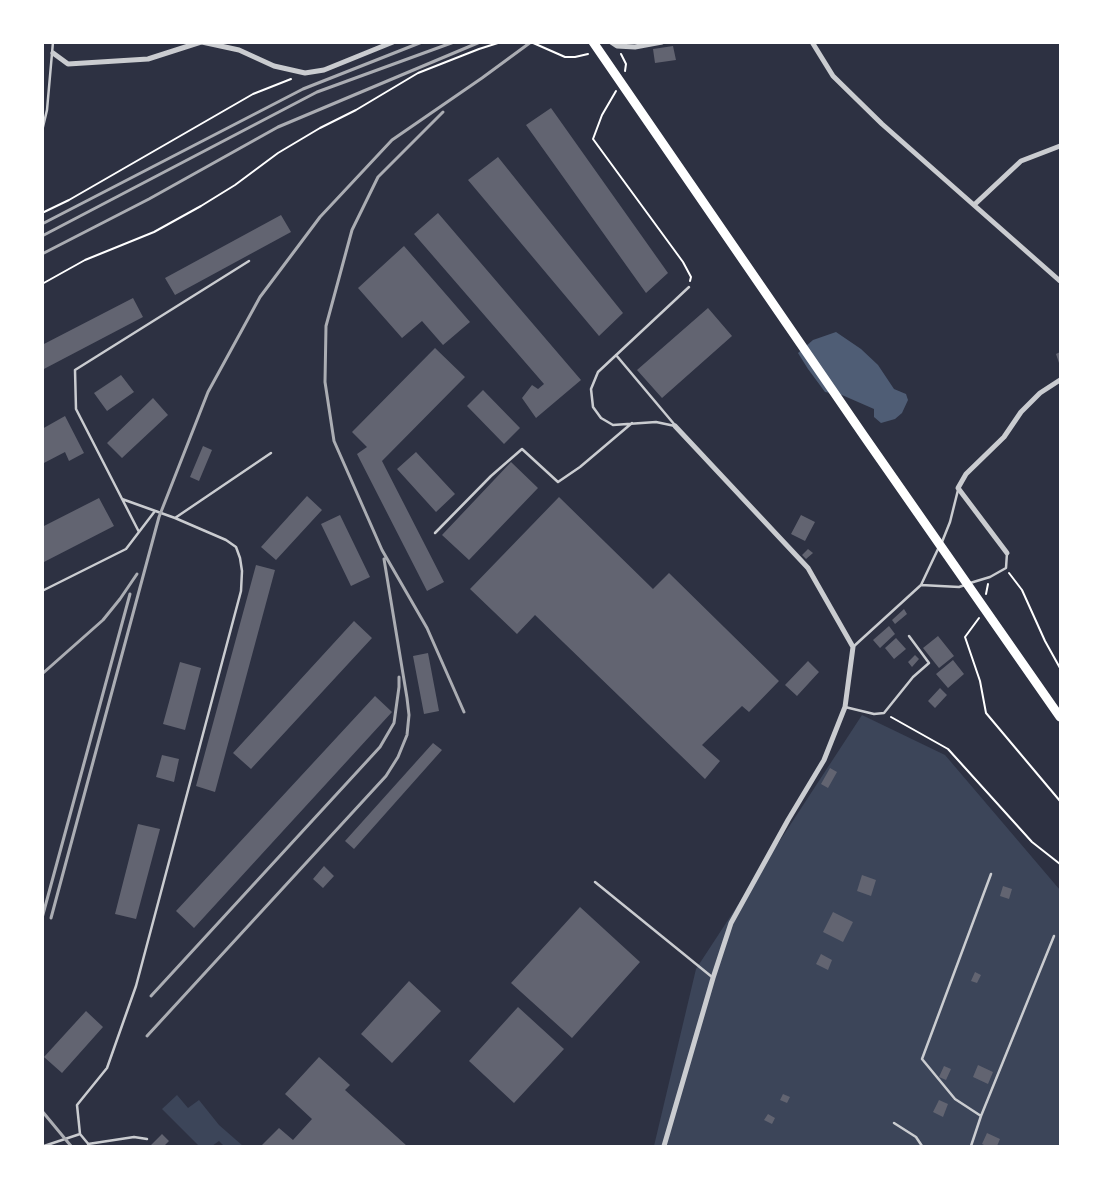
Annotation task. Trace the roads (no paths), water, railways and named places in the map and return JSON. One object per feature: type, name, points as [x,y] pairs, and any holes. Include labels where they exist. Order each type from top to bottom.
[{"type":"highway","points":[[593,42],[1060,717]]},
{"type":"street","points":[[53,53],[68,64],[148,59],[201,42],[239,50],[274,66],[305,73],[324,70],[393,42]]},
{"type":"street","points":[[611,42],[617,46],[635,47],[662,42]]},
{"type":"street","points":[[812,42],[833,76],[882,124],[1060,281]]},
{"type":"street","points":[[974,205],[1021,161],[1060,146]]},
{"type":"street","points":[[1007,553],[958,488],[966,474],[1004,437],[1021,412],[1040,393],[1060,380]]},
{"type":"street","points":[[664,1146],[731,923],[788,820],[824,760],[845,707],[853,647],[808,568],[675,426]]},
{"type":"lane","points":[[42,131],[53,42]]},
{"type":"lane","points":[[138,532],[76,409],[75,370],[249,261]]},
{"type":"lane","points":[[675,426],[656,422],[613,425],[601,418],[593,407],[591,388],[598,372],[689,287]]},
{"type":"lane","points":[[616,355],[675,426]]},
{"type":"lane","points":[[435,533],[491,476],[522,448],[558,482],[580,467],[632,423]]},
{"type":"lane","points":[[175,518],[271,453]]},
{"type":"lane","points":[[853,647],[922,585],[950,522],[958,488]]},
{"type":"lane","points":[[122,498],[226,540],[236,547],[242,571],[241,591],[136,986],[107,1068],[77,1105],[80,1134],[89,1145],[134,1137],[146,1139]]},
{"type":"lane","points":[[42,591],[126,549],[155,510]]},
{"type":"lane","points":[[922,585],[959,587],[990,577],[1006,568],[1007,553]]},
{"type":"lane","points":[[845,707],[874,714],[884,713],[913,677],[929,664],[909,636]]},
{"type":"lane","points":[[981,1116],[955,1099],[922,1059],[991,874]]},
{"type":"lane","points":[[595,882],[713,978]]},
{"type":"lane","points":[[971,1146],[981,1116],[1054,936]]},
{"type":"lane","points":[[894,1123],[916,1137],[922,1146]]},
{"type":"lane","points":[[44,1146],[80,1134]]},
{"type":"railway","points":[[42,224],[303,89],[422,42]]},
{"type":"railway","points":[[42,236],[317,92],[454,42]]},
{"type":"railway","points":[[42,254],[149,199],[278,127],[480,42]]},
{"type":"railway","points":[[51,918],[159,517],[208,392],[260,297],[320,217],[392,140],[531,42]]},
{"type":"railway","points":[[443,112],[378,177],[352,230],[326,326],[325,382],[334,441],[382,550],[427,628],[464,712]]},
{"type":"railway","points":[[147,1036],[386,776],[398,757],[407,735],[409,715],[384,559]]},
{"type":"railway","points":[[42,674],[103,620],[137,574]]},
{"type":"railway","points":[[42,918],[130,594]]},
{"type":"railway","points":[[151,996],[380,747],[394,723],[399,677]]},
{"type":"railway","points":[[42,1111],[71,1146]]}]
